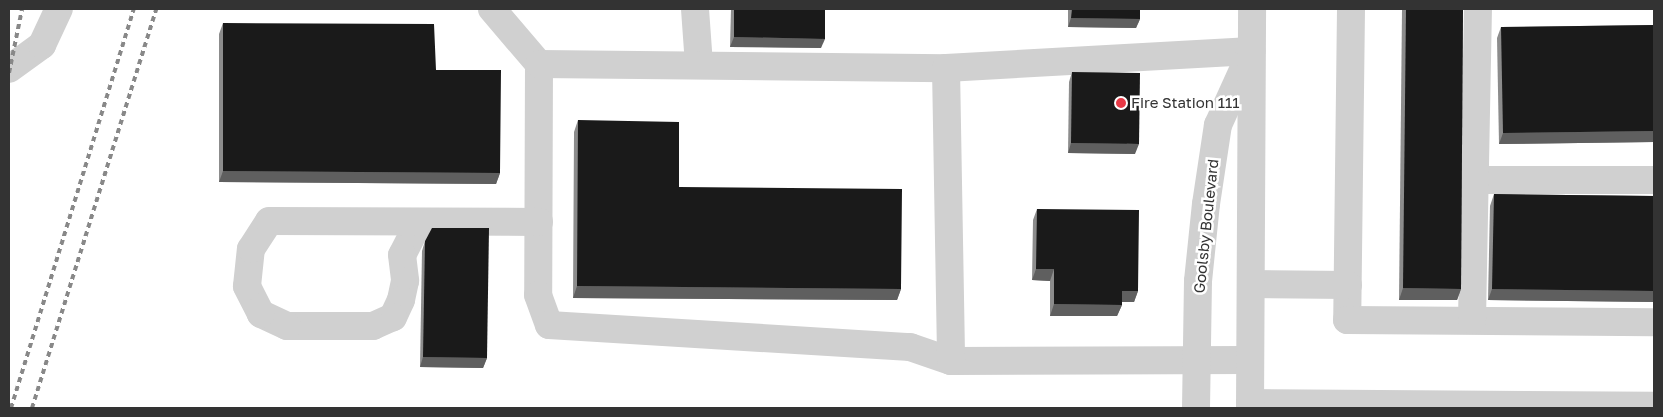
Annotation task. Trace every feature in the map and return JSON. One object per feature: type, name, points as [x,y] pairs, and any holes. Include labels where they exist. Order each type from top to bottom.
[{"type":"street","points":[[9,69],[42,45],[59,9]]},
{"type":"street","points":[[492,9],[539,64],[538,295],[549,325],[910,347],[951,361],[1250,360]]},
{"type":"street","points":[[695,9],[699,66]]},
{"type":"street","name":"Goolsby Boulevard","points":[[1250,406],[1252,9]]},
{"type":"street","points":[[1351,9],[1347,320],[1654,322]]},
{"type":"street","points":[[1472,320],[1478,9]]},
{"type":"street","points":[[539,64],[946,68],[1252,51]]},
{"type":"street","name":"Goolsby Boulevard","points":[[1196,408],[1198,281],[1218,125],[1252,51]]},
{"type":"street","points":[[946,68],[951,361]]},
{"type":"street","points":[[1474,180],[1654,180]]},
{"type":"street","points":[[419,222],[402,255],[405,280],[401,300],[393,317],[373,326],[287,326],[260,314],[248,286],[251,249],[269,221],[538,222]]},
{"type":"street","points":[[1251,284],[1348,285]]},
{"type":"street","points":[[1250,406],[1654,406]]},
{"type":"building","points":[[734,9],[825,9],[825,39],[734,37]]},
{"type":"building","points":[[1072,9],[1140,9],[1140,19],[1071,18]]},
{"type":"building","points":[[1406,9],[1463,9],[1461,289],[1403,288]]},
{"type":"building","points":[[223,23],[434,24],[436,70],[501,70],[500,173],[223,171]]},
{"type":"building","points":[[1654,25],[1654,131],[1503,133],[1501,27]]},
{"type":"building","points":[[1072,72],[1140,73],[1139,144],[1071,143]]},
{"type":"building","points":[[578,120],[679,122],[679,187],[902,189],[901,289],[577,286]]},
{"type":"building","points":[[1494,194],[1654,196],[1654,291],[1492,289]]},
{"type":"building","points":[[1037,209],[1139,210],[1138,291],[1122,291],[1122,305],[1054,304],[1054,269],[1036,269]]},
{"type":"building","points":[[432,228],[489,228],[487,358],[423,357],[425,241]]},
{"type":"railway","points":[[9,73],[22,9]]},
{"type":"railway","points":[[11,408],[134,9]]},
{"type":"railway","points":[[32,408],[156,9]]},
{"type":"place","name":"Fire Station 111","points":[[1121,103]]}]
